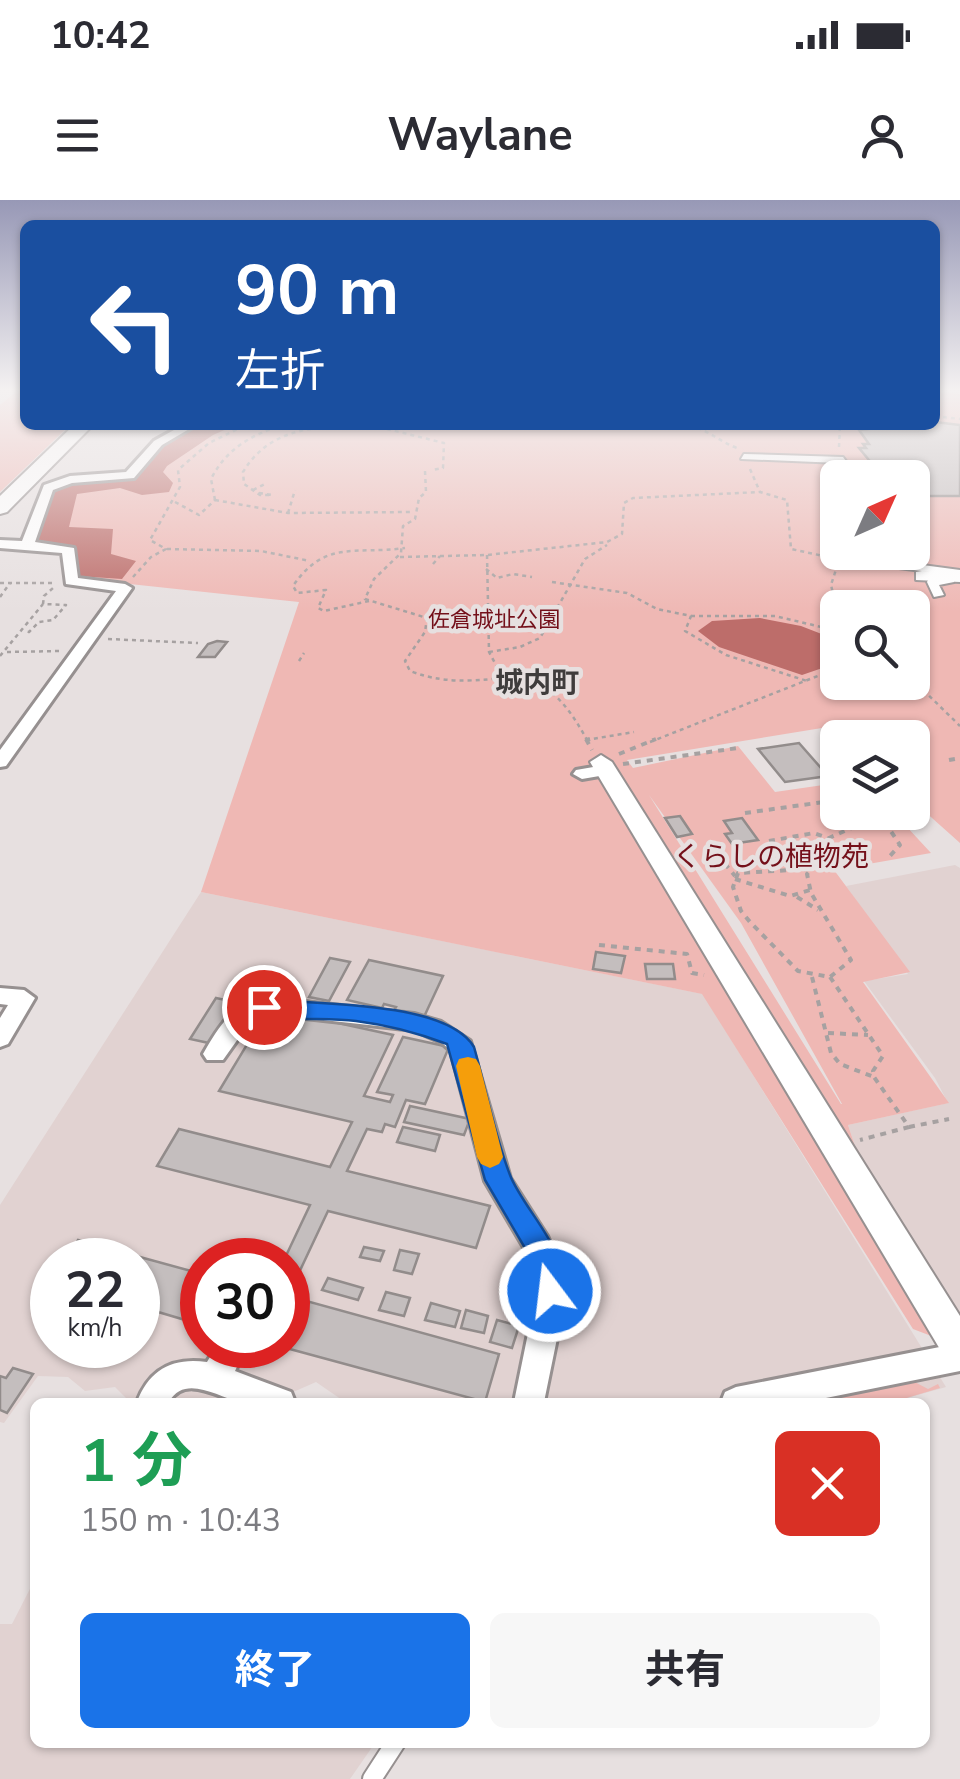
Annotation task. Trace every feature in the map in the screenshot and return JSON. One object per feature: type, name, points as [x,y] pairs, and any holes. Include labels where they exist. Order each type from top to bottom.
[{"type":"highway","points":[[0,508],[44,465]]},
{"type":"street","points":[[28,546],[48,488],[70,480],[130,476],[140,465]]},
{"type":"street","points":[[0,544],[69,551],[69,578],[75,583],[126,588],[0,762]]},
{"type":"street","points":[[919,570],[960,577]]},
{"type":"street","points":[[922,576],[960,577]]},
{"type":"street","points":[[938,595],[932,582],[960,577]]},
{"type":"street","points":[[596,762],[960,1349]]},
{"type":"street","points":[[0,996],[24,998],[0,1038]]},
{"type":"street","points":[[215,1054],[240,1017],[264,1007],[318,1014],[352,1012],[421,1025],[455,1038],[462,1047],[498,1180],[537,1244],[550,1276],[548,1309],[530,1398]]},
{"type":"street","points":[[756,1398],[960,1357]]},
{"type":"street","points":[[154,1398],[170,1378],[222,1366],[262,1398]]},
{"type":"lane","points":[[372,1779],[392,1748]]},
{"type":"path","points":[[183,465],[177,474],[180,487],[150,540],[166,549],[261,551],[310,561],[347,550],[371,553],[405,548]]},
{"type":"path","points":[[215,500],[211,479],[220,465]]},
{"type":"path","points":[[249,465],[243,472],[244,484],[259,493]]},
{"type":"path","points":[[439,465],[443,466]]},
{"type":"path","points":[[748,465],[760,492]]},
{"type":"path","points":[[432,470],[443,466]]},
{"type":"path","points":[[425,470],[426,492],[418,498],[414,520],[403,526],[405,548],[365,591],[365,599],[427,618],[425,632],[406,660],[410,672],[435,680],[504,680],[549,688],[564,701],[596,762]]},
{"type":"path","points":[[253,490],[266,484]]},
{"type":"path","points":[[288,513],[295,490]]},
{"type":"path","points":[[489,652],[520,647],[540,638],[585,559],[622,534],[624,503],[633,498],[760,492],[787,500],[791,548],[820,553]]},
{"type":"path","points":[[172,502],[199,515],[215,500],[288,513],[415,512]]},
{"type":"path","points":[[400,557],[487,555],[607,542]]},
{"type":"path","points":[[123,586],[151,557],[166,549]]},
{"type":"path","points":[[487,555],[489,652],[504,680]]},
{"type":"path","points":[[433,564],[440,556]]},
{"type":"path","points":[[310,561],[293,586],[295,592],[302,594],[326,590],[321,610],[369,601]]},
{"type":"path","points":[[486,569],[497,578],[514,574],[532,577]]},
{"type":"path","points":[[552,582],[626,593],[657,608],[691,616],[775,616],[820,627]]},
{"type":"path","points":[[0,583],[75,583]]},
{"type":"path","points":[[0,598],[10,583]]},
{"type":"path","points":[[0,656],[24,631],[53,588]]},
{"type":"path","points":[[24,631],[54,620],[66,605],[44,604]]},
{"type":"path","points":[[691,616],[684,632],[708,648],[807,681]]},
{"type":"path","points":[[7,652],[86,644],[198,642]]},
{"type":"path","points":[[299,661],[304,653]]},
{"type":"path","points":[[596,762],[820,676]]},
{"type":"path","points":[[930,696],[943,715],[960,726]]},
{"type":"path","points":[[596,762],[634,732]]},
{"type":"path","points":[[596,762],[738,748]]},
{"type":"path","points":[[949,760],[960,758]]},
{"type":"path","points":[[746,814],[820,803]]},
{"type":"path","points":[[829,838],[847,830]]},
{"type":"path","points":[[889,830],[900,846],[889,857]]},
{"type":"path","points":[[735,878],[759,870],[778,873],[810,869],[840,853],[829,838],[814,834],[769,840]]},
{"type":"path","points":[[717,854],[735,878],[737,901],[750,922],[788,963],[812,977],[830,978],[852,960],[810,890],[810,869]]},
{"type":"path","points":[[735,878],[797,897],[823,912]]},
{"type":"path","points":[[797,897],[810,890]]},
{"type":"path","points":[[599,945],[687,954],[692,973],[722,970]]},
{"type":"path","points":[[812,977],[831,1053],[840,1064],[874,1077]]},
{"type":"path","points":[[830,978],[883,1056],[873,1070],[874,1077],[908,1127]]},
{"type":"path","points":[[828,1033],[869,1035]]},
{"type":"path","points":[[835,1146],[949,1119]]},
{"type":"shaded area","points":[[145,465],[169,465],[163,472],[173,483],[169,492],[142,495],[120,488],[77,494],[69,527],[113,529],[111,554],[136,561],[122,579],[77,576],[75,548],[38,541],[52,488],[74,482],[135,478]]},
{"type":"shaded area","points":[[760,618],[820,633],[820,669],[802,675],[719,647],[698,631],[712,621]]},
{"type":"shaded area","points":[[955,865],[960,868],[960,1323],[863,1170],[848,1125],[948,1103],[935,1078],[864,981],[908,974],[846,886]]},
{"type":"shaded area","points":[[201,892],[703,994],[946,1387],[907,1398],[339,1398],[316,1382],[286,1398],[126,1398],[115,1387],[85,1391],[68,1377],[38,1376],[4,1423],[0,1422],[0,1205]]},
{"type":"shaded area","points":[[30,1589],[30,1748],[372,1748],[350,1779],[0,1779],[0,1624],[12,1624]]},
{"type":"green space","points":[[0,465],[29,465],[0,492]]},
{"type":"green space","name":"佐倉城址公園","points":[[145,465],[820,465],[820,570],[930,570],[930,465],[960,465],[960,843],[930,816],[930,720],[820,720],[820,728],[627,760],[633,768],[738,746],[775,792],[820,785],[820,830],[910,830],[931,853],[834,870],[910,972],[863,982],[949,1103],[848,1125],[863,1170],[960,1347],[913,1329],[702,994],[201,892],[299,602],[83,579],[77,575],[75,548],[37,538],[50,492],[135,478]],"holes":[[[649,795],[741,923],[842,1104]]]},
{"type":"green space","points":[[911,1380],[928,1389],[938,1384],[940,1388],[906,1398],[821,1398],[828,1392],[836,1396]]},
{"type":"building","points":[[930,465],[960,465],[960,496],[930,496]]},
{"type":"building","points":[[227,642],[215,657],[198,657],[208,644]]},
{"type":"building","points":[[799,743],[820,767],[820,777],[785,782],[758,749]]},
{"type":"building","points":[[680,816],[692,834],[677,837],[665,818]]},
{"type":"building","points":[[742,818],[758,840],[732,844],[725,834],[732,833],[724,821]]},
{"type":"building","points":[[596,952],[625,956],[621,973],[593,969]]},
{"type":"building","points":[[330,958],[350,962],[329,1001],[309,997]]},
{"type":"building","points":[[369,960],[443,976],[423,1019],[393,1012],[396,1007],[384,1004],[382,1008],[347,1000]]},
{"type":"building","points":[[645,964],[673,964],[675,979],[647,979]]},
{"type":"building","points":[[216,998],[235,1002],[209,1043],[190,1039]]},
{"type":"building","points":[[269,1008],[393,1035],[364,1096],[390,1102],[393,1095],[377,1092],[403,1037],[449,1047],[425,1104],[406,1100],[395,1127],[385,1124],[382,1132],[367,1129],[347,1171],[490,1206],[476,1248],[328,1211],[310,1249],[310,1238],[294,1238],[310,1205],[157,1166],[179,1129],[330,1167],[352,1122],[219,1091]]},
{"type":"building","points":[[410,1106],[470,1119],[464,1135],[404,1122]]},
{"type":"building","points":[[403,1127],[440,1135],[435,1151],[397,1142]]},
{"type":"building","points":[[364,1247],[384,1251],[380,1261],[360,1257]]},
{"type":"building","points":[[400,1250],[419,1254],[412,1274],[394,1270]]},
{"type":"building","points":[[160,1262],[180,1268],[180,1318],[160,1313]]},
{"type":"building","points":[[328,1278],[363,1288],[358,1300],[322,1290]]},
{"type":"building","points":[[386,1292],[410,1298],[404,1316],[379,1310]]},
{"type":"building","points":[[310,1302],[499,1354],[486,1398],[470,1398],[310,1354]]},
{"type":"building","points":[[431,1303],[460,1311],[455,1327],[425,1320]]},
{"type":"building","points":[[466,1310],[488,1316],[484,1333],[461,1328]]},
{"type":"building","points":[[497,1320],[519,1326],[512,1348],[490,1342]]},
{"type":"building","points":[[13,1368],[33,1374],[7,1413],[0,1410],[0,1376],[6,1378]]},
{"type":"slow traffic","points":[[468,1066],[490,1157]]},
{"type":"district","name":"城内町","points":[[537,682]]},
{"type":"route","points":[[264,1007],[318,1014],[352,1012],[421,1025],[455,1038],[462,1047],[498,1180],[537,1244],[550,1276],[550,1291]]},
{"type":"park label","name":"くらしの植物苑","points":[[771,856]]}]
